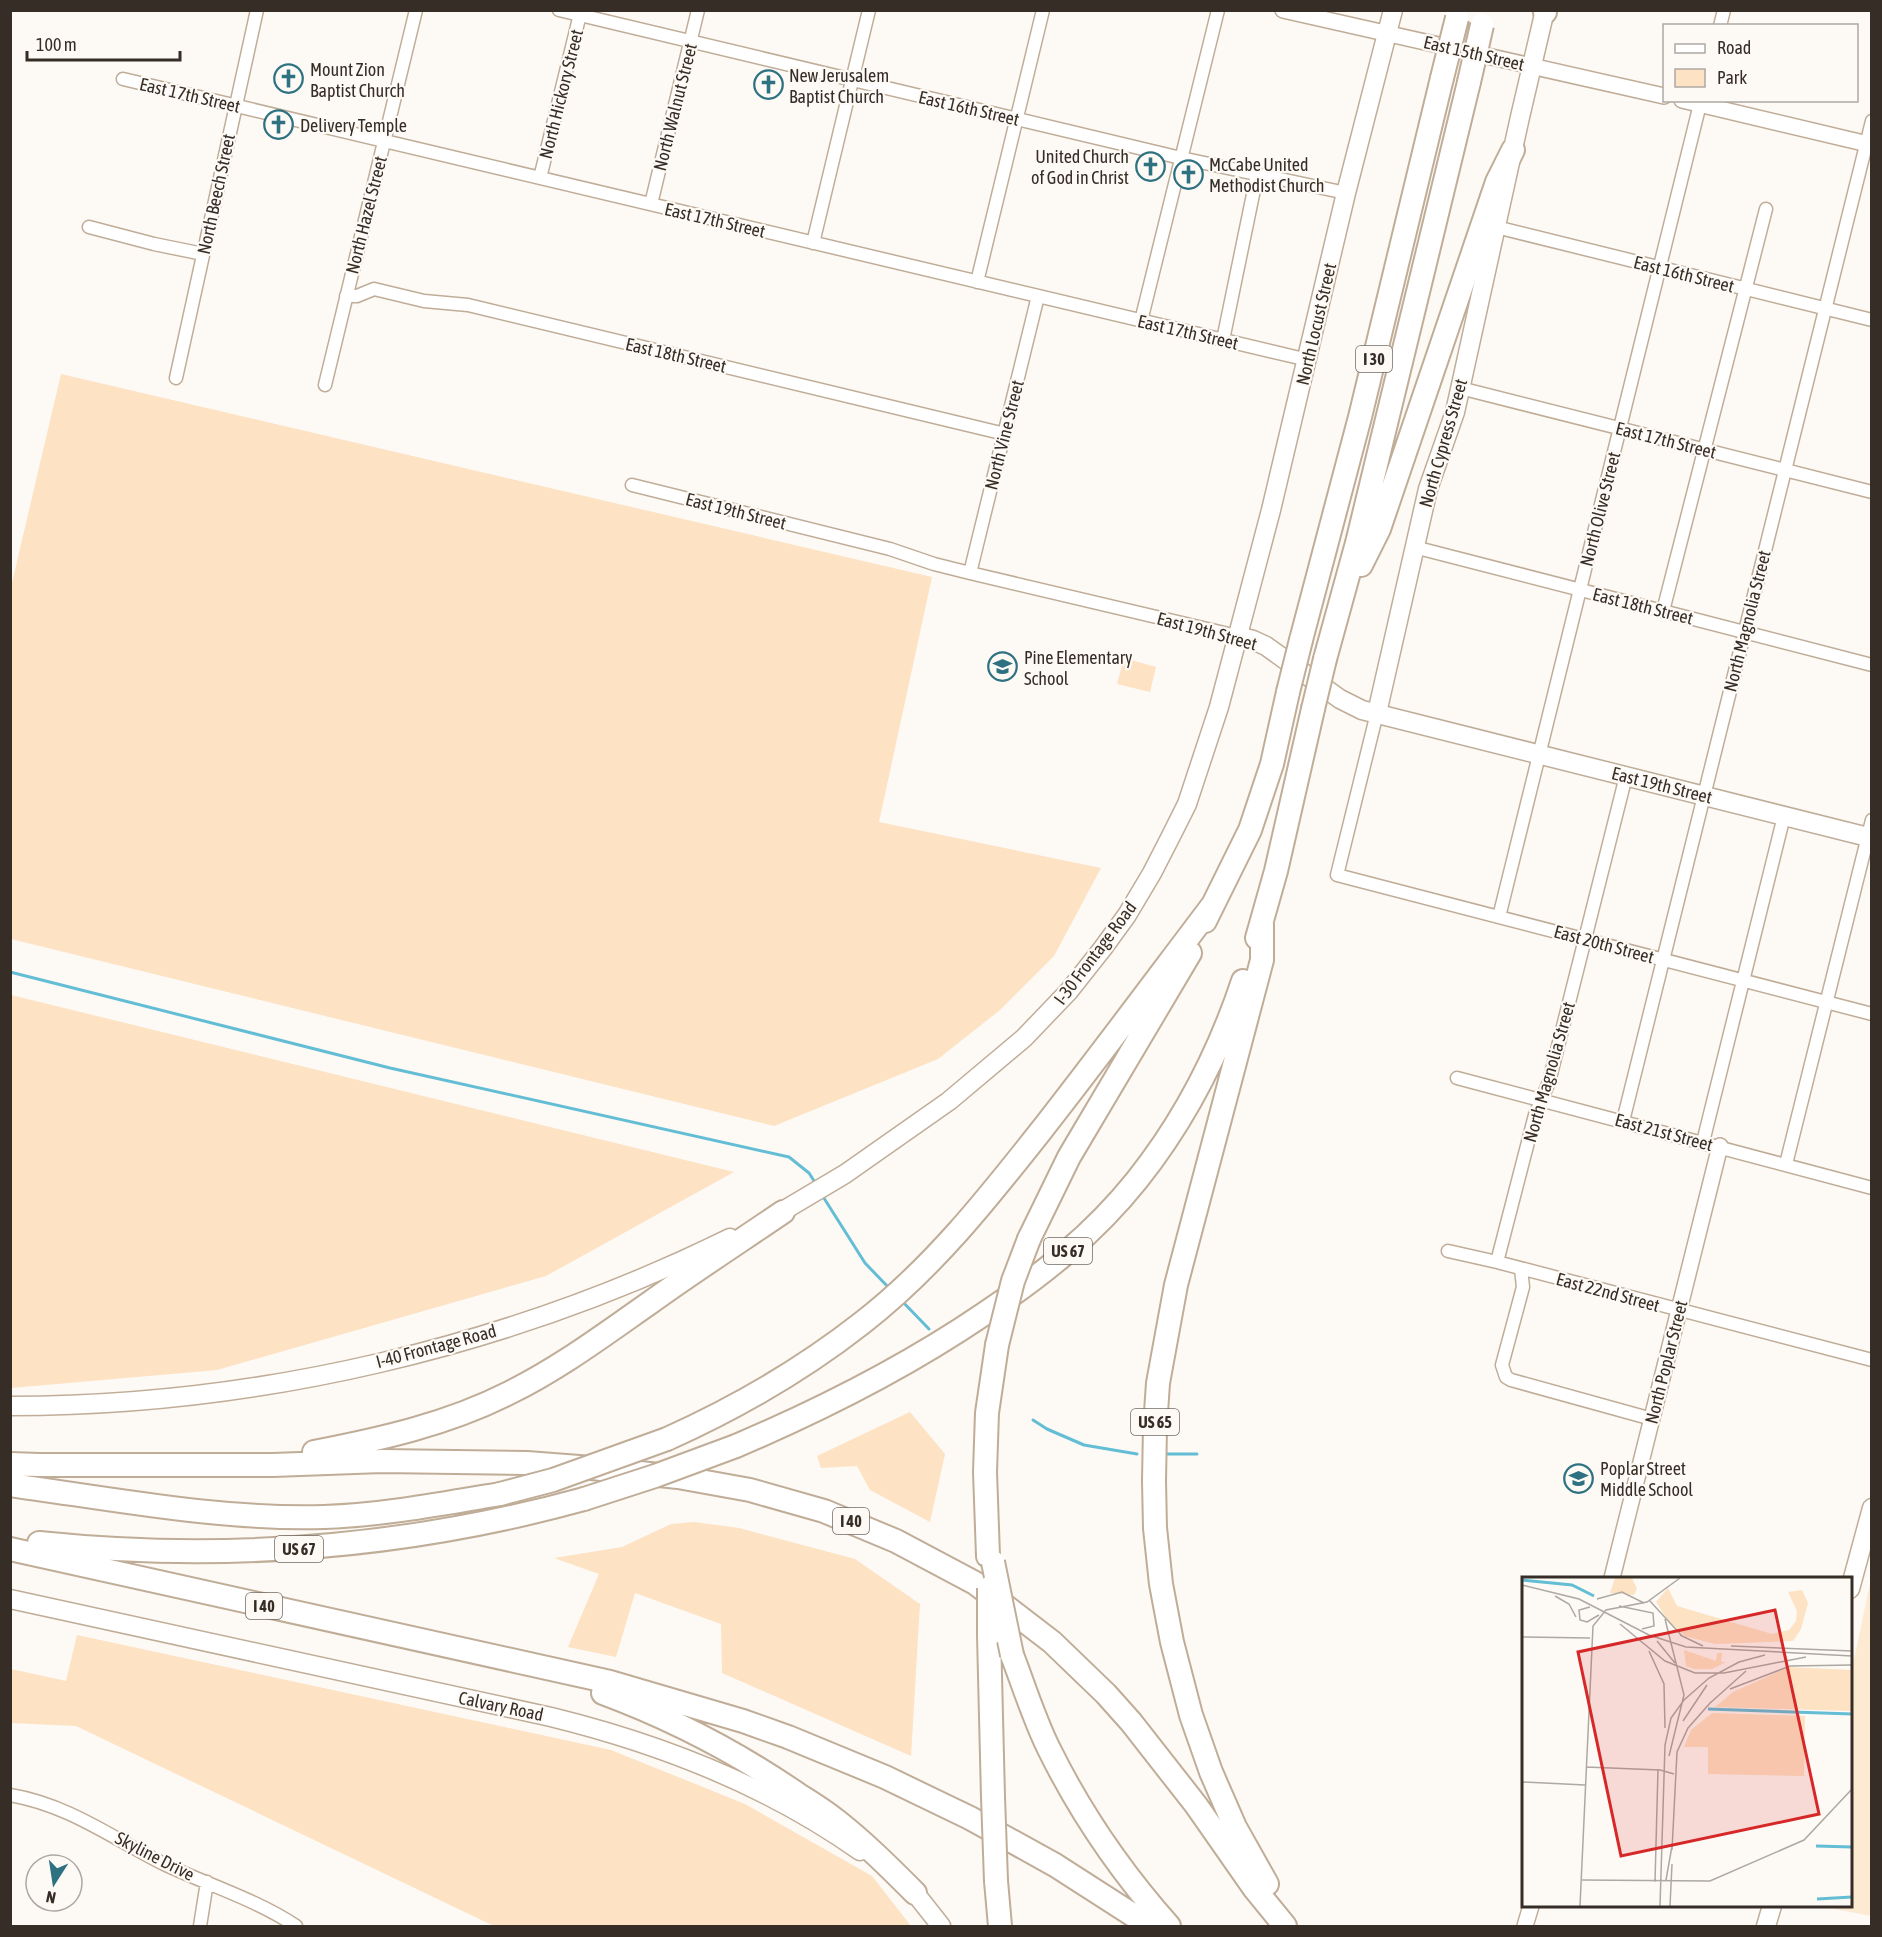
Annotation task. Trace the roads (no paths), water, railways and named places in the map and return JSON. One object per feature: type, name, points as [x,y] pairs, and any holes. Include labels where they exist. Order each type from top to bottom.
[{"type":"highway","name":"I 30","points":[[1212,906],[1250,830],[1272,764],[1301,640],[1360,417],[1458,14]]},
{"type":"highway","name":"I 30","points":[[1262,924],[1325,659],[1358,543],[1484,18]]},
{"type":"highway","points":[[1336,617],[1379,529],[1497,182],[1513,150]]},
{"type":"highway","points":[[1000,1926],[993,1797],[989,1635],[990,1552],[985,1472],[987,1413],[997,1345],[1013,1281],[1029,1239],[1069,1157],[1188,959],[1212,906]]},
{"type":"highway","name":"US 67","points":[[10,1485],[218,1512],[321,1517],[374,1514],[500,1494],[553,1480],[667,1439],[716,1417],[804,1365],[864,1322],[930,1263],[993,1192],[1212,906]]},
{"type":"highway","name":"US 67","points":[[10,1539],[74,1547],[136,1551],[252,1551],[362,1543],[432,1533],[501,1520],[584,1499],[736,1446],[819,1409],[924,1352],[1007,1299],[1048,1269],[1118,1203],[1156,1155],[1196,1090],[1228,1026],[1262,924]]},
{"type":"highway","name":"US 65","points":[[1262,924],[1262,960],[1166,1329],[1156,1398],[1154,1480],[1155,1528],[1161,1584],[1180,1680],[1211,1772],[1235,1827],[1267,1882],[1280,1919]]},
{"type":"highway","points":[[273,1465],[306,1453],[381,1438],[425,1426],[471,1410],[509,1393],[592,1344],[652,1300],[783,1212]]},
{"type":"highway","name":"I 40","points":[[10,1464],[62,1466],[273,1465],[381,1461],[471,1461],[592,1468],[678,1477],[750,1490],[795,1501],[851,1521],[896,1541],[975,1583],[1052,1641],[1106,1694],[1148,1744],[1196,1805],[1254,1888],[1280,1919]]},
{"type":"highway","name":"I 40","points":[[10,1550],[610,1682],[777,1733],[927,1796],[1015,1842],[1150,1926]]},
{"type":"highway","points":[[990,1552],[1012,1655],[1048,1746],[1084,1815],[1125,1875],[1169,1926]]},
{"type":"highway","points":[[517,1662],[662,1717],[708,1739],[764,1771],[836,1820],[878,1856],[915,1893]]},
{"type":"main road","name":"North Locust Street","points":[[1237,636],[1271,510],[1346,193],[1393,10]]},
{"type":"main road","name":"North Cypress Street","points":[[1377,713],[1428,489],[1455,412],[1545,11]]},
{"type":"main road","name":"East 19th Street","points":[[1237,636],[1266,646],[1340,699],[1377,713],[1784,816],[1870,831]]},
{"type":"main road","name":"I-30 Frontage Road","points":[[833,1181],[949,1101],[988,1070],[1041,1021],[1069,991],[1103,948],[1127,915],[1152,873],[1187,804],[1219,707],[1237,636]]},
{"type":"main road","name":"I-40 Frontage Road","points":[[10,1406],[104,1403],[225,1391],[295,1380],[389,1360],[496,1330],[599,1296],[674,1264],[783,1212],[833,1181]]},
{"type":"main road","points":[[1852,1585],[1872,1508]]},
{"type":"main road","name":"Calvary Road","points":[[10,1599],[551,1717],[655,1746],[719,1772],[801,1815],[858,1850],[915,1893],[941,1926]]},
{"type":"main road","points":[[1766,1926],[1771,1907]]},
{"type":"street","name":"North Beech Street","points":[[176,378],[256,10]]},
{"type":"street","name":"North Hazel Street","points":[[325,385],[416,10]]},
{"type":"street","name":"East 16th Street","points":[[558,10],[581,13],[691,42],[1181,158],[1346,193]]},
{"type":"street","name":"North Walnut Street","points":[[651,204],[698,10]]},
{"type":"street","points":[[813,243],[869,10]]},
{"type":"street","points":[[977,282],[1043,10]]},
{"type":"street","points":[[1141,321],[1218,10]]},
{"type":"street","name":"East 15th Street","points":[[1283,10],[1663,96]]},
{"type":"street","name":"North Hickory Street","points":[[540,178],[581,13]]},
{"type":"street","name":"East 17th Street","points":[[123,79],[1308,360]]},
{"type":"street","points":[[1701,103],[1869,144]]},
{"type":"street","name":"North Olive Street","points":[[1499,917],[1701,103]]},
{"type":"street","name":"North Magnolia Street","points":[[1623,1121],[1825,308],[1869,144],[1872,121]]},
{"type":"street","points":[[1223,340],[1257,175]]},
{"type":"street","points":[[1663,611],[1766,209]]},
{"type":"street","points":[[89,227],[203,254]]},
{"type":"street","name":"East 16th Street","points":[[1496,227],[1872,320]]},
{"type":"street","name":"East 18th Street","points":[[346,296],[357,296],[374,289],[424,301],[468,305],[1005,434]]},
{"type":"street","name":"North Vine Street","points":[[970,573],[1038,296]]},
{"type":"street","name":"East 17th Street","points":[[1460,388],[1872,492]]},
{"type":"street","name":"East 19th Street","points":[[632,485],[890,549],[970,573],[1237,636]]},
{"type":"street","name":"East 18th Street","points":[[1414,547],[1872,664]]},
{"type":"street","name":"North Cypress Street","points":[[1337,875],[1377,713]]},
{"type":"street","name":"North Magnolia Street","points":[[1497,1262],[1535,1115],[1549,1082],[1626,776]]},
{"type":"street","points":[[1703,1142],[1784,816]]},
{"type":"street","points":[[1786,1164],[1870,831]]},
{"type":"street","name":"East 20th Street","points":[[1337,875],[1872,1014]]},
{"type":"street","name":"East 21st Street","points":[[1457,1078],[1872,1188]]},
{"type":"street","name":"North Poplar Street","points":[[1612,1577],[1720,1146]]},
{"type":"street","name":"East 22nd Street","points":[[1448,1251],[1872,1360]]},
{"type":"street","points":[[1521,1269],[1523,1287],[1502,1365],[1506,1377],[1652,1419]]},
{"type":"street","name":"Skyline Drive","points":[[10,1795],[35,1800],[70,1813],[163,1863],[256,1903],[296,1926]]},
{"type":"street","points":[[200,1926],[207,1882]]},
{"type":"street","points":[[1525,1926],[1530,1907]]},
{"type":"waterway","points":[[10,972],[390,1068],[789,1157],[809,1173],[816,1184]]},
{"type":"waterway","points":[[822,1195],[865,1263],[890,1289]]},
{"type":"waterway","points":[[901,1300],[929,1329]]},
{"type":"waterway","points":[[1033,1420],[1047,1429],[1084,1445],[1137,1454]]},
{"type":"waterway","points":[[1167,1454],[1197,1454]]},
{"type":"place","name":"Mount Zion Baptist Church","points":[[289,79]]},
{"type":"place","name":"New Jerusalem Baptist Church","points":[[768,85]]},
{"type":"place","name":"Delivery Temple","points":[[279,125]]},
{"type":"place","name":"United Church of God in Christ","points":[[1150,166]]},
{"type":"place","name":"McCabe United Methodist Church","points":[[1188,174]]},
{"type":"place","name":"Pine Elementary School","points":[[1003,667]]},
{"type":"place","name":"Poplar Street Middle School","points":[[1579,1478]]}]
